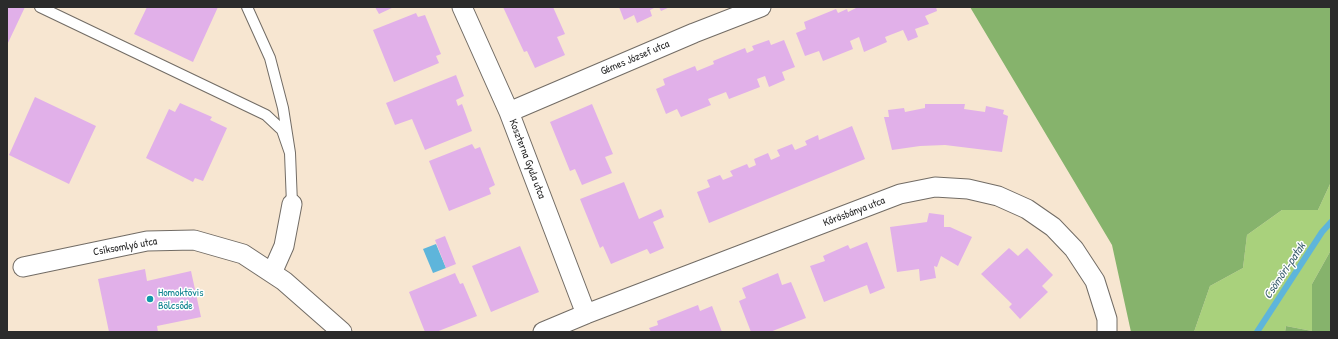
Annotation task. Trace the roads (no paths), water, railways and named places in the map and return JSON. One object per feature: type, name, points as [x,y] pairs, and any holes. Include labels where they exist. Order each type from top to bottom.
[{"type":"street","name":"Koszterna Gyula utca","points":[[462,7],[509,112],[586,314]]},
{"type":"street","name":"Gémes József utca","points":[[509,112],[694,33],[761,7]]},
{"type":"street","name":"Kőrösbánya utca","points":[[543,332],[586,314],[900,194],[935,187],[968,189],[998,196],[1027,209],[1053,227],[1074,249],[1095,281],[1107,319],[1107,332]]},
{"type":"street","points":[[272,273],[284,246],[292,204]]},
{"type":"street","name":"Csíksomlyó utca","points":[[23,267],[146,241],[194,240],[243,254],[284,281],[342,332]]},
{"type":"lane","points":[[40,7],[266,115],[282,130],[290,153]]},
{"type":"lane","points":[[247,7],[270,58],[283,108],[290,153],[292,204]]},
{"type":"water","points":[[436,244],[446,268],[433,273],[423,249]]},
{"type":"waterway","name":"Csömöri-patak","points":[[1257,332],[1322,232],[1331,222]]},
{"type":"place","name":"Homoktövis Bölcsőde","points":[[150,299]]}]
